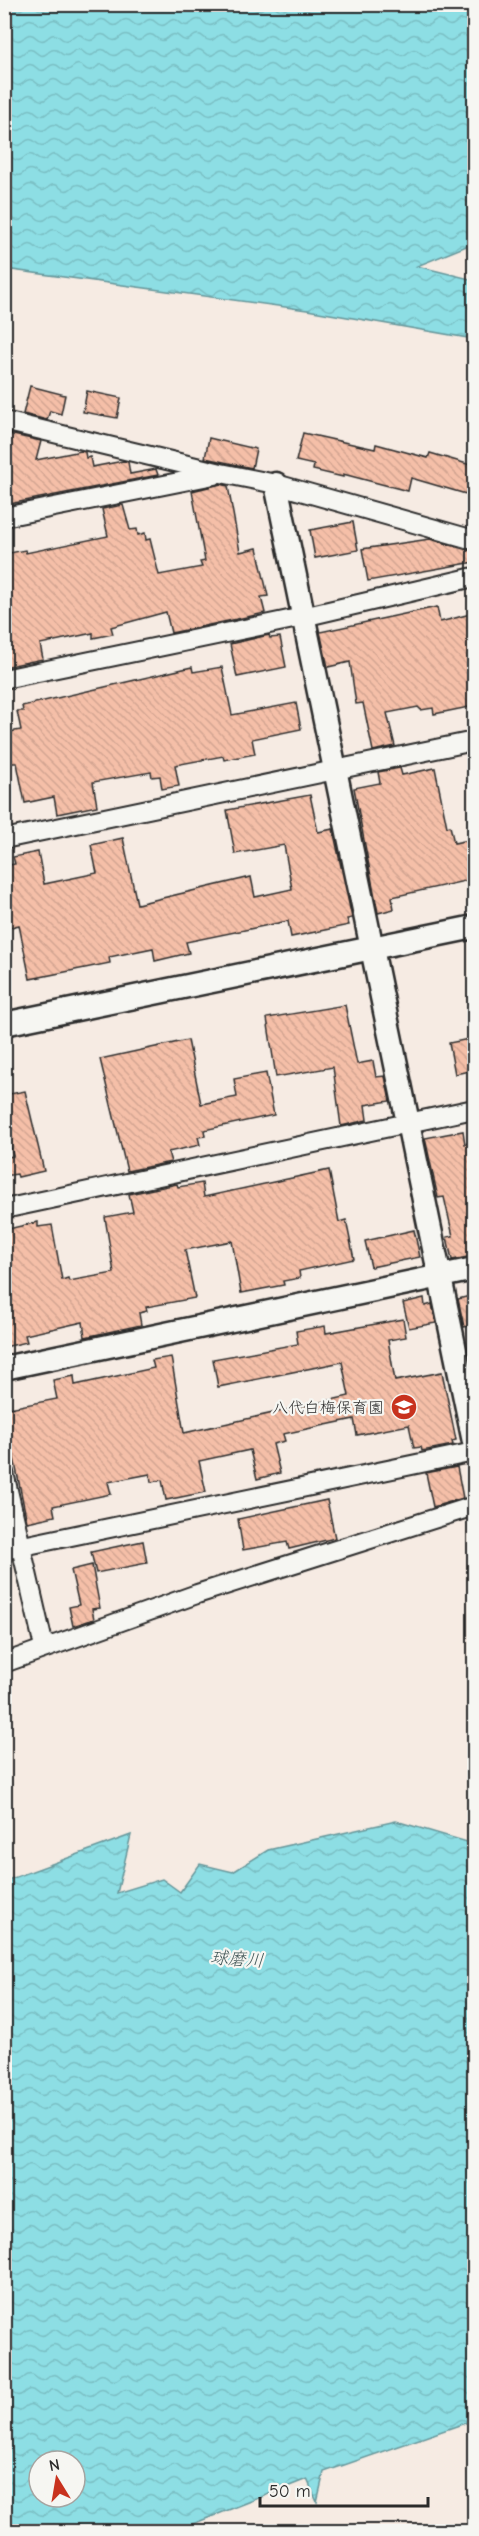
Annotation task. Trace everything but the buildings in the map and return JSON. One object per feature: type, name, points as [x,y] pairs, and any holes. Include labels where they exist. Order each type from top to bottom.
[{"type":"street","points":[[4,421],[221,474],[276,484],[474,540]]},
{"type":"street","points":[[4,517],[221,474]]},
{"type":"street","points":[[12,1548],[474,1439],[276,484]]},
{"type":"street","points":[[4,679],[303,617],[474,577]]},
{"type":"street","points":[[4,839],[474,741]]},
{"type":"street","points":[[4,1024],[474,927]]},
{"type":"street","points":[[4,1209],[474,1108]]},
{"type":"street","points":[[4,1368],[474,1269]]},
{"type":"street","points":[[4,1473],[12,1548],[44,1647]]},
{"type":"street","points":[[4,1662],[252,1576],[474,1506]]},
{"type":"water","points":[[5,4],[474,5],[474,243],[417,266],[474,280],[474,339],[307,310],[5,269]]},
{"type":"water","name":"球磨川","points":[[396,1821],[467,1842],[474,1836],[474,2420],[324,2472],[317,2502],[307,2479],[175,2531],[5,2531],[5,1881],[131,1835],[117,1893],[162,1879],[180,1892],[200,1864],[233,1872],[268,1850]]},
{"type":"place","name":"八代白梅保育園","points":[[404,1407]]}]
